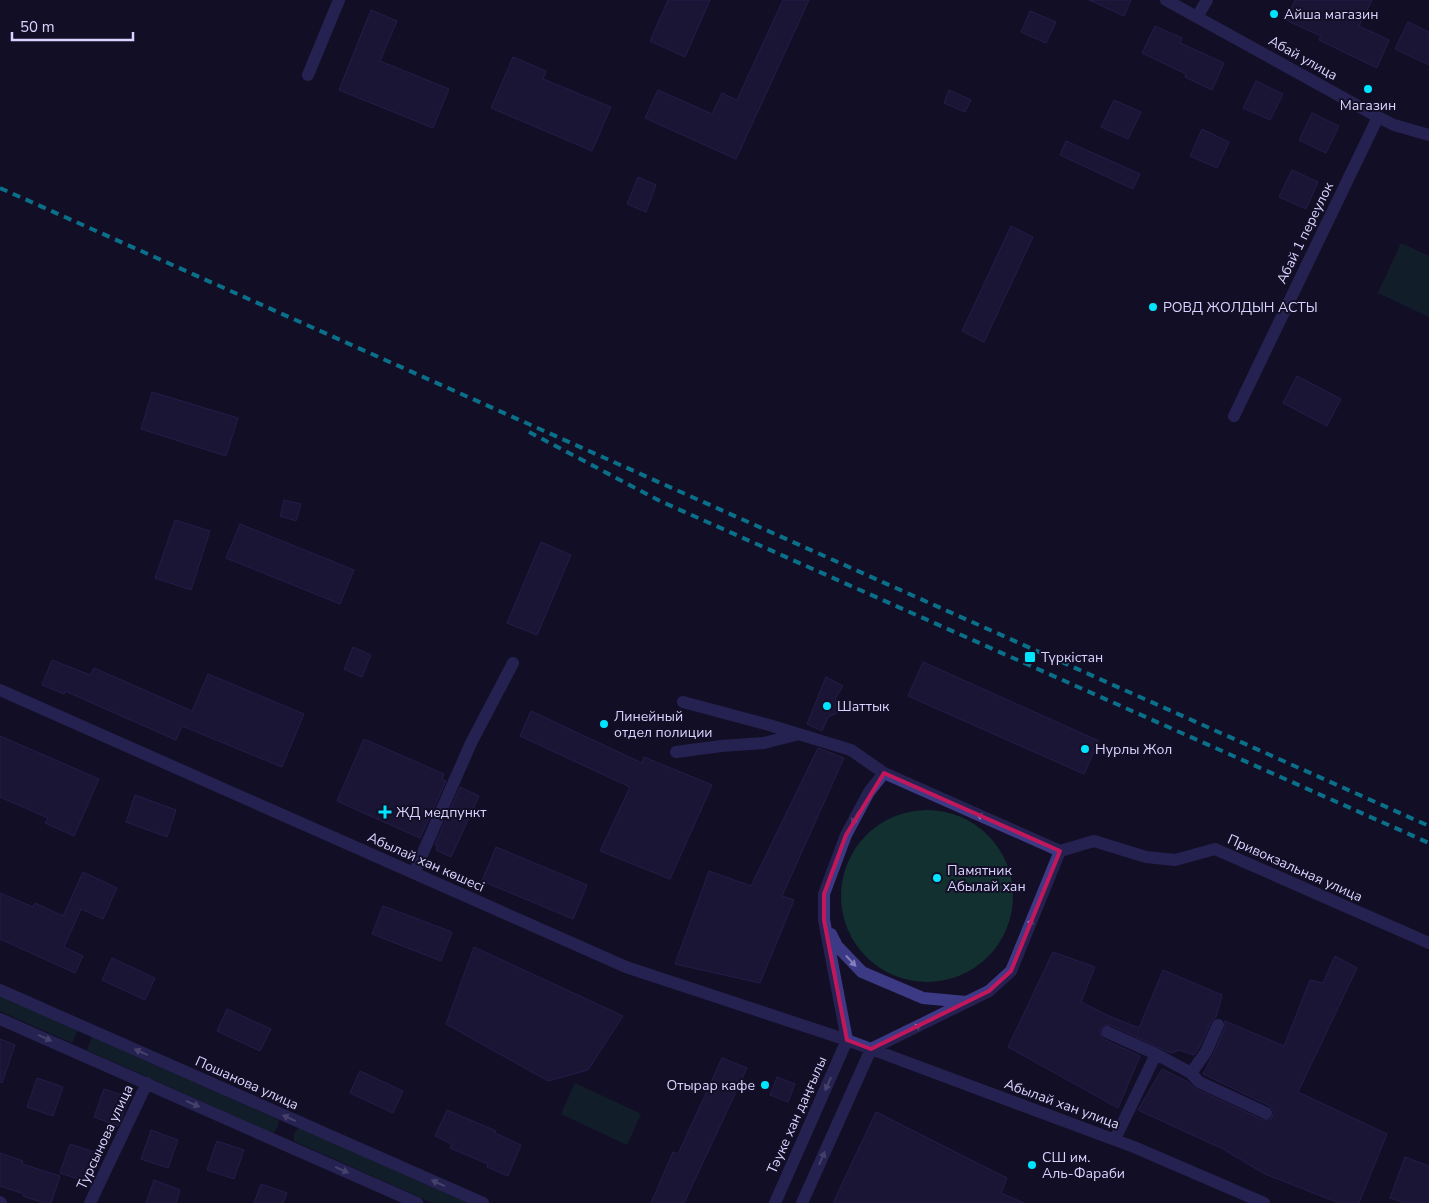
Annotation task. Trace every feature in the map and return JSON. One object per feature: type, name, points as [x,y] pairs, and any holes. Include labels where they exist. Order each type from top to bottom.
[{"type":"street","points":[[308,76],[339,0]]},
{"type":"street","name":"Абай улица","points":[[1166,0],[1378,117],[1394,125],[1429,135]]},
{"type":"street","points":[[1197,17],[1207,0]]},
{"type":"street","name":"Абай 1 переулок","points":[[1234,416],[1378,117]]},
{"type":"street","points":[[414,873],[471,743],[513,663]]},
{"type":"street","name":"Абылай хан көшесі","points":[[0,690],[626,967],[848,1040]]},
{"type":"street","points":[[683,702],[851,750],[884,773],[1060,851],[1012,971],[989,991],[871,1049],[802,1203]]},
{"type":"street","points":[[676,752],[764,743],[799,734]]},
{"type":"street","points":[[848,1040],[824,920],[824,894],[846,835],[869,792],[884,773]]},
{"type":"street","name":"Привокзальная улица","points":[[1060,851],[1094,840],[1146,858],[1175,860],[1215,849],[1429,943]]},
{"type":"street","points":[[824,920],[837,946],[862,972],[923,998],[966,1002]]},
{"type":"street","name":"Пошанова улица","points":[[0,990],[482,1203]]},
{"type":"street","points":[[0,1019],[417,1203]]},
{"type":"street","points":[[1192,1073],[1206,1052],[1218,1025]]},
{"type":"street","points":[[1107,1032],[1192,1073],[1198,1082],[1266,1113]]},
{"type":"street","name":"Абылай хан улица","points":[[848,1040],[1115,1139],[1264,1203]]},
{"type":"street","name":"Тәуке хан даңғылы","points":[[775,1203],[848,1040]]},
{"type":"street","points":[[1115,1139],[1156,1054]]},
{"type":"street","name":"Турсынова улица","points":[[90,1203],[147,1083]]},
{"type":"highlighted area","points":[[884,773],[1060,851],[1011,971],[989,991],[871,1049],[847,1040],[824,920],[824,894],[846,835]]},
{"type":"green space","points":[[1401,243],[1429,256],[1429,317],[1378,293]]},
{"type":"green space","points":[[935,810],[952,813],[968,820],[982,829],[994,841],[1010,871],[1013,896],[1012,913],[1007,929],[994,951],[982,963],[952,979],[919,982],[902,979],[886,972],[872,963],[860,951],[844,921],[841,888],[844,871],[851,855],[860,841],[872,829],[902,813]]},
{"type":"green space","points":[[0,996],[78,1030],[72,1043],[0,1011]]},
{"type":"green space","points":[[92,1037],[279,1120],[278,1127],[273,1133],[87,1050]]},
{"type":"green space","points":[[575,1083],[641,1114],[627,1145],[561,1114]]},
{"type":"green space","points":[[299,1128],[468,1203],[433,1203],[294,1141],[294,1133]]},
{"type":"building","points":[[668,0],[710,0],[685,57],[650,41]]},
{"type":"building","points":[[783,0],[809,0],[736,159],[645,118],[658,90],[712,114],[722,93],[737,100]]},
{"type":"building","points":[[1089,0],[1131,0],[1124,16]]},
{"type":"building","points":[[1295,0],[1372,0],[1359,26],[1389,40],[1377,68],[1319,40],[1321,36],[1286,20]]},
{"type":"building","points":[[371,10],[397,21],[380,61],[449,89],[433,128],[339,90]]},
{"type":"building","points":[[1030,11],[1056,22],[1046,43],[1021,32]]},
{"type":"building","points":[[1408,22],[1429,32],[1429,65],[1395,49]]},
{"type":"building","points":[[1155,26],[1182,38],[1180,43],[1224,63],[1212,90],[1185,77],[1186,74],[1142,53]]},
{"type":"building","points":[[513,57],[546,71],[543,79],[611,107],[592,151],[491,108]]},
{"type":"building","points":[[1256,81],[1283,94],[1270,120],[1243,108]]},
{"type":"building","points":[[949,90],[971,100],[965,112],[944,103]]},
{"type":"building","points":[[1114,100],[1141,112],[1128,139],[1101,127]]},
{"type":"building","points":[[1312,113],[1339,126],[1326,153],[1299,140]]},
{"type":"building","points":[[1202,129],[1229,142],[1217,168],[1190,156]]},
{"type":"building","points":[[1066,141],[1140,174],[1133,189],[1060,155]]},
{"type":"building","points":[[1292,170],[1318,182],[1306,209],[1279,197]]},
{"type":"building","points":[[638,177],[656,185],[646,212],[627,204]]},
{"type":"building","points":[[1011,226],[1033,237],[984,342],[962,331]]},
{"type":"building","points":[[1297,376],[1341,399],[1327,426],[1283,403]]},
{"type":"building","points":[[152,392],[238,418],[226,456],[141,429]]},
{"type":"building","points":[[284,500],[301,504],[296,521],[280,516]]},
{"type":"building","points":[[175,520],[210,531],[191,590],[155,578]]},
{"type":"building","points":[[240,524],[354,570],[340,604],[226,558]]},
{"type":"building","points":[[541,542],[571,555],[537,635],[507,623]]},
{"type":"building","points":[[353,647],[371,655],[362,677],[344,669]]},
{"type":"building","points":[[52,660],[90,675],[94,668],[192,711],[208,674],[304,714],[282,767],[182,726],[176,740],[65,691],[64,694],[42,685]]},
{"type":"building","points":[[923,662],[1099,741],[1084,774],[908,696]]},
{"type":"building","name":"Шаттык","points":[[826,677],[843,686],[835,699],[839,703],[839,709],[837,713],[828,717],[822,731],[807,724]]},
{"type":"building","points":[[531,711],[642,763],[644,757],[712,785],[670,879],[600,851],[630,787],[520,736]]},
{"type":"building","points":[[0,736],[99,779],[74,836],[45,823],[48,818],[0,797]]},
{"type":"building","points":[[364,739],[444,774],[442,779],[446,781],[420,838],[337,801]]},
{"type":"building","points":[[818,748],[844,758],[782,896],[794,900],[760,983],[675,964],[709,871],[751,886]]},
{"type":"building","points":[[460,787],[479,796],[451,857],[436,850],[438,846],[435,845]]},
{"type":"building","points":[[135,795],[176,810],[167,837],[126,822]]},
{"type":"building","points":[[496,847],[587,885],[573,919],[482,881]]},
{"type":"building","points":[[83,872],[117,888],[103,919],[81,909],[64,947],[83,956],[75,973],[0,939],[0,893],[33,907],[35,903],[63,916]]},
{"type":"building","points":[[383,906],[452,932],[441,961],[372,934]]},
{"type":"building","points":[[474,947],[623,1016],[588,1070],[548,1081],[446,1024]]},
{"type":"building","points":[[1053,952],[1095,967],[1081,1002],[1139,1028],[1163,970],[1222,995],[1216,1017],[1211,1022],[1194,1055],[1179,1050],[1171,1053],[1110,1025],[1102,1026],[1099,1032],[1103,1039],[1140,1056],[1118,1108],[1008,1047]]},
{"type":"building","points":[[1335,956],[1357,968],[1298,1092],[1387,1134],[1359,1203],[1339,1203],[1265,1174],[1223,1149],[1138,1110],[1162,1069],[1188,1082],[1196,1089],[1263,1120],[1271,1119],[1274,1112],[1270,1106],[1203,1074],[1225,1028],[1225,1021],[1284,1046],[1310,980],[1323,983]]},
{"type":"building","points":[[112,958],[155,978],[145,1000],[102,980]]},
{"type":"building","points":[[227,1009],[271,1029],[260,1051],[217,1031]]},
{"type":"building","points":[[0,1039],[15,1045],[2,1083],[0,1082]]},
{"type":"building","points":[[722,1058],[747,1068],[684,1203],[651,1203],[673,1152],[678,1154]]},
{"type":"building","points":[[360,1071],[403,1091],[393,1113],[350,1093]]},
{"type":"building","points":[[777,1077],[795,1084],[788,1102],[770,1095]]},
{"type":"building","points":[[37,1078],[63,1087],[53,1116],[27,1107]]},
{"type":"building","points":[[104,1089],[130,1098],[118,1126],[94,1117]]},
{"type":"building","points":[[447,1110],[496,1131],[495,1133],[521,1145],[508,1176],[487,1167],[488,1164],[450,1148],[452,1144],[435,1136]]},
{"type":"building","points":[[876,1112],[1007,1178],[1001,1193],[1024,1203],[833,1203]]},
{"type":"building","points":[[151,1130],[178,1140],[168,1168],[141,1159]]},
{"type":"building","points":[[217,1141],[244,1150],[234,1179],[207,1170]]},
{"type":"building","points":[[70,1144],[97,1153],[87,1182],[60,1173]]},
{"type":"building","points":[[0,1153],[23,1161],[22,1164],[60,1176],[51,1203],[44,1203],[23,1196],[24,1194],[0,1186]]},
{"type":"building","points":[[1405,1157],[1429,1166],[1429,1203],[1404,1203],[1390,1198]]},
{"type":"building","points":[[154,1180],[180,1190],[176,1203],[146,1203]]},
{"type":"building","points":[[261,1184],[287,1193],[283,1203],[254,1203]]},
{"type":"railway","points":[[0,188],[1429,826]]},
{"type":"railway","points":[[529,432],[660,501],[1429,843]]},
{"type":"place","name":"Айша магазин","points":[[1274,14]]},
{"type":"place","name":"Магазин","points":[[1368,89]]},
{"type":"place","name":"РОВД ЖОЛДЫН АСТЫ","points":[[1153,307]]},
{"type":"place","name":"Түркістан","points":[[1030,657]]},
{"type":"place","name":"Шаттык","points":[[827,706]]},
{"type":"place","name":"Линейный отдел полиции","points":[[604,724]]},
{"type":"place","name":"Нурлы Жол","points":[[1085,749]]},
{"type":"place","name":"ЖД медпункт","points":[[385,812]]},
{"type":"place","name":"Памятник Абылай хан","points":[[937,878]]},
{"type":"place","name":"Отырар кафе","points":[[765,1085]]},
{"type":"place","name":"СШ им. Аль-Фараби","points":[[1032,1165]]}]
